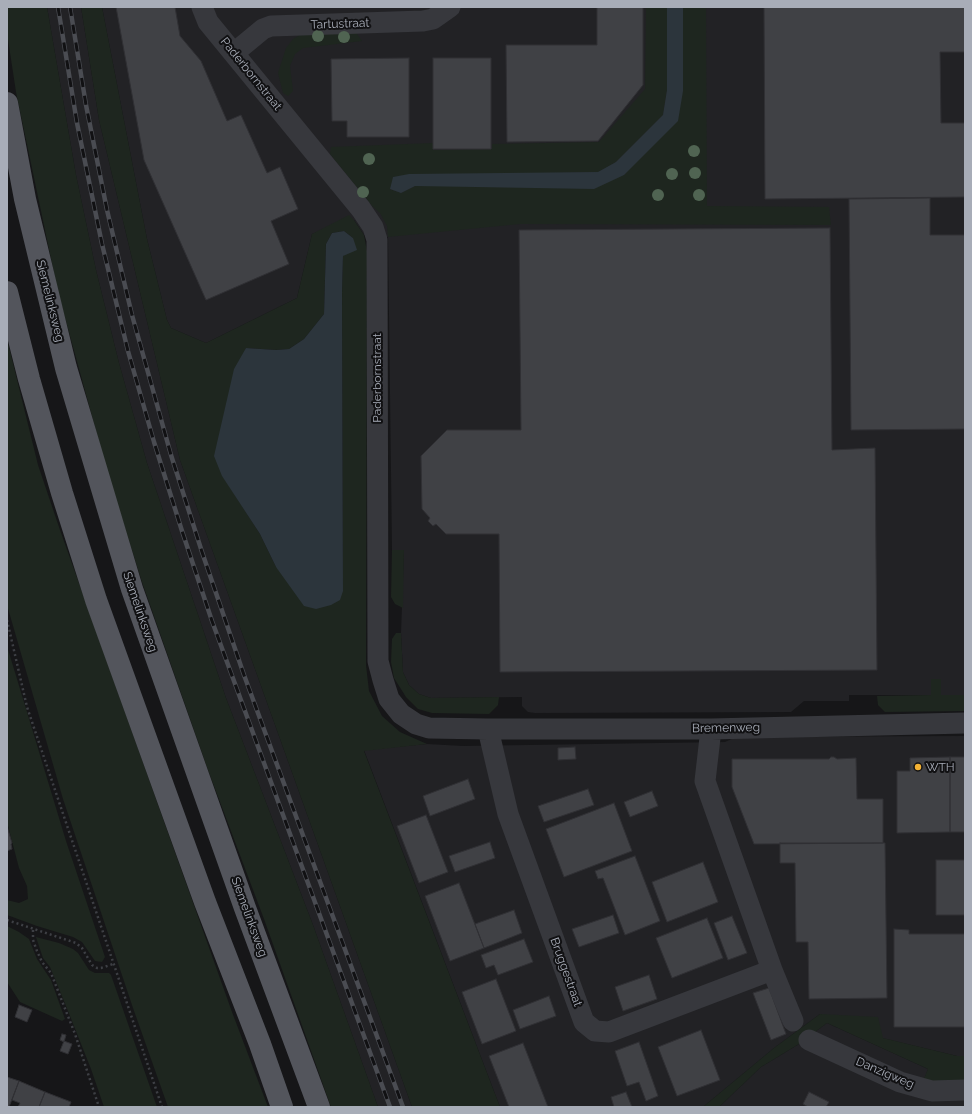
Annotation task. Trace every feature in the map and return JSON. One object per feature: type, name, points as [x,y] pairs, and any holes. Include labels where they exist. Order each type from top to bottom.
[{"type":"main road","name":"Siemelinksweg","points":[[7,103],[25,199],[66,368],[132,589],[245,908],[318,1107]]},
{"type":"main road","points":[[7,292],[33,394],[62,493],[96,600],[205,902],[260,1044],[282,1107]]},
{"type":"street","name":"Paderbornstraat","points":[[202,7],[208,22],[361,208],[373,227],[377,240],[378,661],[382,680],[389,699],[401,714],[416,724],[422,726],[429,728],[488,729]]},
{"type":"street","name":"Tartustraat","points":[[234,53],[263,30],[271,26],[423,22],[433,19],[450,7]]},
{"type":"street","name":"Bremenweg","points":[[488,729],[711,729],[965,723]]},
{"type":"street","name":"Bruggestraat","points":[[488,729],[508,814],[584,1022],[595,1031],[609,1032],[772,970]]},
{"type":"street","points":[[711,729],[705,781],[772,970],[793,1021]]},
{"type":"street","name":"Danzigweg","points":[[809,1040],[900,1082],[932,1091],[965,1090]]},
{"type":"path","points":[[7,620],[27,707],[162,1107]]},
{"type":"path","points":[[7,920],[33,930],[76,943],[82,948],[92,965],[97,968],[113,964]]},
{"type":"path","points":[[33,930],[33,940],[37,951],[42,962],[51,973],[75,1034],[99,1107]]},
{"type":"shaded area","points":[[7,7],[47,7],[76,175],[96,270],[119,363],[147,463],[226,698],[313,925],[378,1107],[331,1107],[264,919],[208,770],[142,582],[107,471],[58,292],[16,92],[7,33]]},
{"type":"shaded area","points":[[47,7],[81,7],[99,120],[180,460],[412,1107],[378,1107],[313,925],[226,698],[147,463],[119,363],[96,270],[76,175]]},
{"type":"shaded area","points":[[81,7],[102,7],[147,239],[167,320],[171,328],[206,343],[297,298],[312,234],[349,215],[364,235],[367,251],[366,665],[369,691],[382,716],[400,732],[427,744],[364,751],[500,1107],[412,1107],[180,460],[99,120]],"holes":[[[344,231],[353,238],[343,256],[343,591],[276,567],[260,534],[222,475],[246,348],[276,350],[289,349],[304,339],[324,314],[326,244],[332,233]]]},
{"type":"shaded area","points":[[102,7],[965,7],[965,695],[941,695],[941,679],[931,680],[931,695],[849,695],[849,701],[804,701],[791,712],[535,713],[528,712],[522,706],[522,697],[431,698],[419,694],[409,685],[403,672],[401,633],[404,551],[392,550],[388,237],[364,235],[354,220],[312,234],[297,298],[206,343],[171,328],[167,320],[147,239]]},
{"type":"shaded area","points":[[646,7],[667,7],[667,90],[663,115],[616,162],[599,172],[394,177],[390,189],[401,193],[415,186],[624,175],[683,91],[683,7],[706,7],[707,206],[829,207],[831,225],[520,224],[388,237],[387,226],[380,213],[372,206],[330,154],[331,147],[433,143],[433,150],[492,149],[492,144],[599,142],[645,89]]},
{"type":"shaded area","points":[[667,7],[683,7],[683,91],[678,121],[624,175],[594,189],[415,186],[401,193],[390,189],[393,177],[409,174],[598,172],[616,162],[663,115],[667,90]]},
{"type":"shaded area","points":[[355,31],[362,41],[303,48],[295,54],[290,66],[293,91],[288,96],[283,93],[278,73],[286,48],[293,39],[305,32]]},
{"type":"shaded area","points":[[344,231],[353,238],[357,250],[343,256],[343,591],[340,600],[331,605],[316,609],[304,606],[276,567],[260,534],[222,476],[214,456],[234,369],[246,348],[276,350],[289,349],[304,339],[324,314],[326,244],[332,233]]},
{"type":"shaded area","points":[[7,339],[38,465],[60,530],[232,1012],[268,1107],[168,1107],[133,1008],[63,799],[7,605]]},
{"type":"shaded area","points":[[392,550],[404,550],[403,608],[395,604],[391,597]]},
{"type":"shaded area","points":[[396,633],[401,633],[403,672],[409,685],[419,694],[431,698],[499,697],[498,705],[489,714],[432,713],[418,709],[406,697],[394,678],[391,662],[392,639]]},
{"type":"shaded area","points":[[7,646],[66,841],[105,957],[102,962],[95,961],[82,942],[73,937],[7,915],[7,900],[19,903],[28,899],[27,886],[19,868],[7,822]]},
{"type":"shaded area","points":[[931,679],[941,679],[941,695],[965,695],[965,711],[885,712],[878,705],[877,696],[931,695]]},
{"type":"shaded area","points":[[965,736],[965,1056],[957,1056],[882,1038],[820,1014],[774,1048],[703,1107],[500,1107],[364,750],[427,744],[463,746],[725,742],[736,737]]},
{"type":"shaded area","points":[[7,926],[29,939],[37,959],[51,980],[65,1019],[62,1021],[20,1002],[7,982]]},
{"type":"shaded area","points":[[36,937],[59,943],[73,949],[78,953],[89,970],[95,973],[109,973],[111,975],[157,1107],[104,1107],[91,1069],[66,1006],[50,967],[43,958]]},
{"type":"shaded area","points":[[820,1014],[878,1017],[883,1038],[957,1056],[965,1056],[965,1085],[922,1083],[928,1069],[827,1023],[799,1044],[761,1067],[719,1107],[703,1107],[774,1048]]},
{"type":"shaded area","points":[[827,1023],[928,1069],[923,1083],[965,1085],[965,1107],[719,1107],[761,1067],[799,1044]]},
{"type":"building","points":[[116,7],[175,7],[180,36],[201,61],[227,121],[241,115],[267,173],[280,167],[298,209],[271,221],[289,264],[206,300],[144,160]]},
{"type":"building","points":[[597,7],[643,7],[643,85],[598,141],[507,142],[506,45],[597,45]]},
{"type":"building","points":[[764,7],[965,7],[965,52],[940,52],[941,123],[965,123],[965,197],[765,199]]},
{"type":"building","points":[[409,58],[409,137],[347,137],[347,121],[332,121],[331,59]]},
{"type":"building","points":[[433,58],[491,58],[491,149],[433,149]]},
{"type":"building","points":[[930,198],[930,235],[965,235],[965,429],[851,430],[849,199]]},
{"type":"building","points":[[830,228],[832,450],[875,448],[877,670],[500,672],[499,534],[446,534],[436,524],[433,526],[428,521],[430,518],[422,509],[421,456],[447,430],[521,430],[519,230]]},
{"type":"building","points":[[575,747],[576,759],[558,760],[558,748]]},
{"type":"building","points":[[831,757],[837,759],[856,758],[857,799],[883,799],[883,843],[754,844],[732,787],[732,759],[829,759]]},
{"type":"building","points":[[950,757],[965,757],[965,832],[950,832]]},
{"type":"building","points":[[950,757],[950,832],[897,833],[897,771],[910,771],[910,758]]},
{"type":"building","points":[[468,779],[475,799],[430,816],[423,796]]},
{"type":"building","points":[[588,789],[594,805],[544,822],[538,806]]},
{"type":"building","points":[[652,791],[658,806],[630,817],[624,802]]},
{"type":"building","points":[[614,803],[632,851],[564,877],[546,829]]},
{"type":"building","points":[[426,815],[448,872],[419,883],[397,826]]},
{"type":"building","points":[[7,826],[12,843],[12,849],[7,851]]},
{"type":"building","points":[[490,842],[495,858],[455,872],[449,856]]},
{"type":"building","points":[[780,843],[885,843],[887,998],[809,999],[808,942],[796,942],[795,863],[780,863]]},
{"type":"building","points":[[635,856],[660,921],[625,935],[603,878],[598,879],[595,871]]},
{"type":"building","points":[[936,860],[965,860],[965,915],[936,915]]},
{"type":"building","points":[[703,862],[718,902],[667,922],[652,882]]},
{"type":"building","points":[[459,883],[484,948],[450,961],[425,896]]},
{"type":"building","points":[[514,910],[522,933],[484,948],[475,924]]},
{"type":"building","points":[[613,915],[619,933],[579,947],[572,929]]},
{"type":"building","points":[[732,916],[747,953],[728,960],[714,923]]},
{"type":"building","points":[[707,918],[723,958],[672,978],[656,938]]},
{"type":"building","points":[[894,929],[909,930],[909,934],[965,934],[965,1027],[894,1027]]},
{"type":"building","points":[[524,939],[533,962],[498,975],[494,965],[486,968],[481,955]]},
{"type":"building","points":[[649,975],[657,999],[623,1011],[615,987]]},
{"type":"building","points":[[496,979],[516,1031],[482,1044],[462,992]]},
{"type":"building","points":[[769,988],[786,1034],[771,1040],[753,993]]},
{"type":"building","points":[[549,996],[556,1016],[520,1029],[513,1010]]},
{"type":"building","points":[[19,1005],[32,1010],[27,1022],[15,1017]]},
{"type":"building","points":[[701,1030],[720,1080],[677,1096],[658,1047]]},
{"type":"building","points":[[62,1034],[66,1035],[64,1042],[60,1040]]},
{"type":"building","points":[[64,1041],[72,1044],[68,1054],[60,1051]]},
{"type":"building","points":[[639,1042],[658,1096],[646,1101],[639,1082],[627,1086],[615,1051]]},
{"type":"building","points":[[523,1043],[548,1107],[509,1107],[489,1056]]},
{"type":"building","points":[[7,1077],[19,1081],[9,1107],[7,1107]]},
{"type":"building","points":[[19,1081],[45,1092],[39,1107],[18,1107],[20,1103],[12,1100]]},
{"type":"building","points":[[45,1092],[71,1102],[69,1107],[39,1107]]},
{"type":"building","points":[[626,1092],[632,1107],[614,1107],[611,1097]]},
{"type":"building","points":[[809,1092],[829,1102],[826,1107],[808,1107],[803,1104]]},
{"type":"railway","points":[[58,7],[77,123],[102,244],[128,351],[154,442],[212,621],[390,1107]]},
{"type":"railway","points":[[70,7],[86,105],[107,210],[132,315],[171,455],[244,675],[403,1107]]},
{"type":"place","name":"WTH","points":[[918,767]]}]
